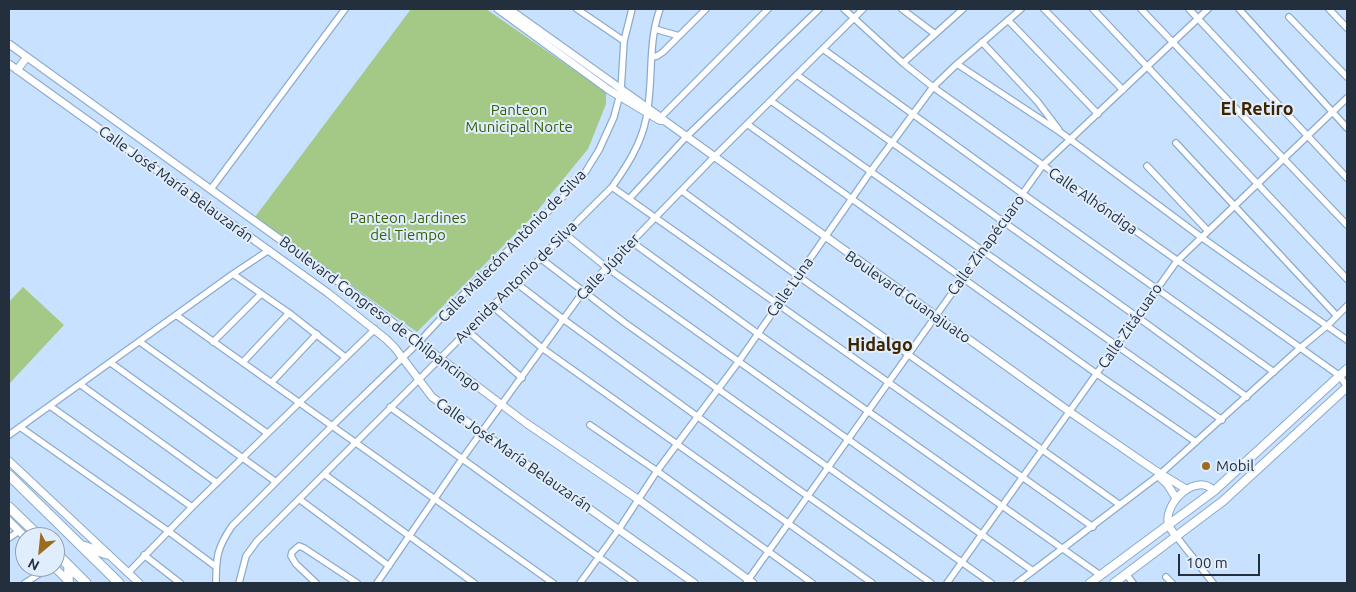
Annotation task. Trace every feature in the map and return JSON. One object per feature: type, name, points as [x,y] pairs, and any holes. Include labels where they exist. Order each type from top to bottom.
[{"type":"main road","points":[[1090,583],[1214,491],[1347,369]]},
{"type":"main road","points":[[1114,583],[1223,501],[1347,387]]},
{"type":"main road","points":[[9,475],[119,583]]},
{"type":"main road","points":[[1183,530],[1191,520],[1215,501],[1217,497],[1214,491]]},
{"type":"main road","points":[[9,509],[29,527]]},
{"type":"main road","points":[[80,546],[107,554]]},
{"type":"main road","points":[[65,562],[86,582]]},
{"type":"main road","points":[[69,582],[70,567]]},
{"type":"main road","points":[[105,570],[109,583]]},
{"type":"street","points":[[211,189],[345,9]]},
{"type":"street","name":"Boulevard Guanajuato","points":[[498,9],[662,119],[934,316],[1157,473],[1186,489]]},
{"type":"street","name":"Boulevard Guanajuato","points":[[509,9],[623,94]]},
{"type":"street","points":[[577,9],[624,41]]},
{"type":"street","name":"Calle Malecón Antônio de Silva","points":[[216,583],[215,566],[222,543],[232,526],[419,342],[477,280],[567,193],[594,161],[608,133],[623,94],[624,41],[632,9]]},
{"type":"street","name":"Avenida Antonio de Silva","points":[[239,583],[242,566],[250,548],[355,441],[612,187],[634,153],[642,134],[655,29],[660,9]]},
{"type":"street","points":[[652,57],[659,55],[706,9]]},
{"type":"street","points":[[662,119],[768,9]]},
{"type":"street","points":[[629,199],[686,138],[818,9]]},
{"type":"street","name":"Calle Alhóndiga","points":[[844,9],[903,63],[933,87],[1340,376],[1347,387]]},
{"type":"street","name":"Calle Júpiter","points":[[377,583],[481,432],[522,378],[582,292],[863,9]]},
{"type":"street","points":[[903,63],[963,9]]},
{"type":"street","name":"Calle Luna","points":[[580,583],[639,500],[657,471],[738,361],[912,114],[933,87],[1021,9]]},
{"type":"street","points":[[1044,9],[1123,90]]},
{"type":"street","points":[[1093,9],[1347,279]]},
{"type":"street","points":[[1141,9],[1347,225]]},
{"type":"street","points":[[1189,9],[1347,178]]},
{"type":"street","name":"Calle Zinapécuaro","points":[[749,582],[767,552],[849,440],[908,353],[1042,165],[1208,9]]},
{"type":"street","points":[[1239,9],[1347,128]]},
{"type":"street","points":[[1328,9],[1347,28]]},
{"type":"street","points":[[906,10],[935,34]]},
{"type":"street","points":[[1289,17],[1347,76]]},
{"type":"street","points":[[1008,20],[1098,114]]},
{"type":"street","points":[[655,29],[679,36]]},
{"type":"street","points":[[982,42],[1037,101],[1060,132]]},
{"type":"street","name":"Boulevard Congreso de Chilpancingo","points":[[9,44],[339,282],[502,405],[639,500],[749,582]]},
{"type":"street","points":[[822,49],[1274,372]]},
{"type":"street","points":[[17,70],[27,57]]},
{"type":"street","name":"Calle José María Belauzarán","points":[[9,64],[328,292],[375,329],[395,348],[432,397],[694,583]]},
{"type":"street","points":[[957,64],[1060,132],[1201,237],[1347,340]]},
{"type":"street","points":[[797,75],[1247,397]]},
{"type":"street","name":"Calle Zitácuaro","points":[[947,583],[1177,261],[1347,98]]},
{"type":"street","points":[[771,101],[1222,420]]},
{"type":"street","points":[[748,124],[1097,374],[1196,442]]},
{"type":"street","points":[[1176,143],[1337,316]]},
{"type":"street","points":[[1147,166],[1208,231]]},
{"type":"street","points":[[612,187],[656,216],[1093,527]]},
{"type":"street","points":[[682,191],[1120,505]]},
{"type":"street","points":[[565,234],[606,267],[1033,571]]},
{"type":"street","points":[[632,242],[757,333],[1100,575]]},
{"type":"street","points":[[9,435],[269,250]]},
{"type":"street","points":[[540,258],[582,292],[991,583]]},
{"type":"street","points":[[233,274],[289,313],[344,357]]},
{"type":"street","points":[[516,282],[563,319],[931,583]]},
{"type":"street","points":[[213,342],[261,294]]},
{"type":"street","points":[[492,306],[542,348],[872,583]]},
{"type":"street","points":[[1017,583],[1093,527],[1196,442],[1347,306]]},
{"type":"street","points":[[243,362],[289,313]]},
{"type":"street","points":[[176,315],[554,583]]},
{"type":"street","points":[[128,573],[168,530],[344,357],[375,329]]},
{"type":"street","points":[[468,331],[522,378]]},
{"type":"street","points":[[272,382],[317,334]]},
{"type":"street","points":[[140,342],[268,433]]},
{"type":"street","points":[[111,363],[276,482]]},
{"type":"street","points":[[81,385],[217,483]]},
{"type":"street","points":[[50,406],[192,507]]},
{"type":"street","points":[[390,407],[635,583]]},
{"type":"street","points":[[590,425],[812,583]]},
{"type":"street","points":[[20,426],[168,530],[215,566]]},
{"type":"street","points":[[9,461],[139,583]]},
{"type":"street","name":"Boulevard Guanajuato","points":[[1157,473],[1168,484],[1176,498]]},
{"type":"street","points":[[324,474],[474,583]]},
{"type":"street","points":[[1213,583],[1168,525],[1170,508],[1176,498],[1186,489],[1196,486],[1207,486],[1214,491]]},
{"type":"street","points":[[299,499],[389,566]]},
{"type":"street","points":[[316,583],[296,564],[292,556],[292,552],[296,547],[304,548],[357,583]]},
{"type":"street","points":[[144,555],[180,583]]},
{"type":"street","points":[[1126,574],[1133,583]]},
{"type":"street","points":[[1166,576],[1172,583]]},
{"type":"green space","points":[[411,9],[486,9],[606,92],[606,104],[588,149],[533,216],[417,332],[255,217]]},
{"type":"green space","points":[[23,287],[64,325],[9,384],[9,302]]},
{"type":"place","name":"Mobil","points":[[1206,466]]},
{"type":"district","name":"El Retiro","points":[[1257,109]]},
{"type":"district","name":"Hidalgo","points":[[880,345]]},
{"type":"park label","name":"Panteon Municipal Norte","points":[[519,118]]},
{"type":"park label","name":"Panteon Jardines del Tiempo","points":[[408,226]]}]
